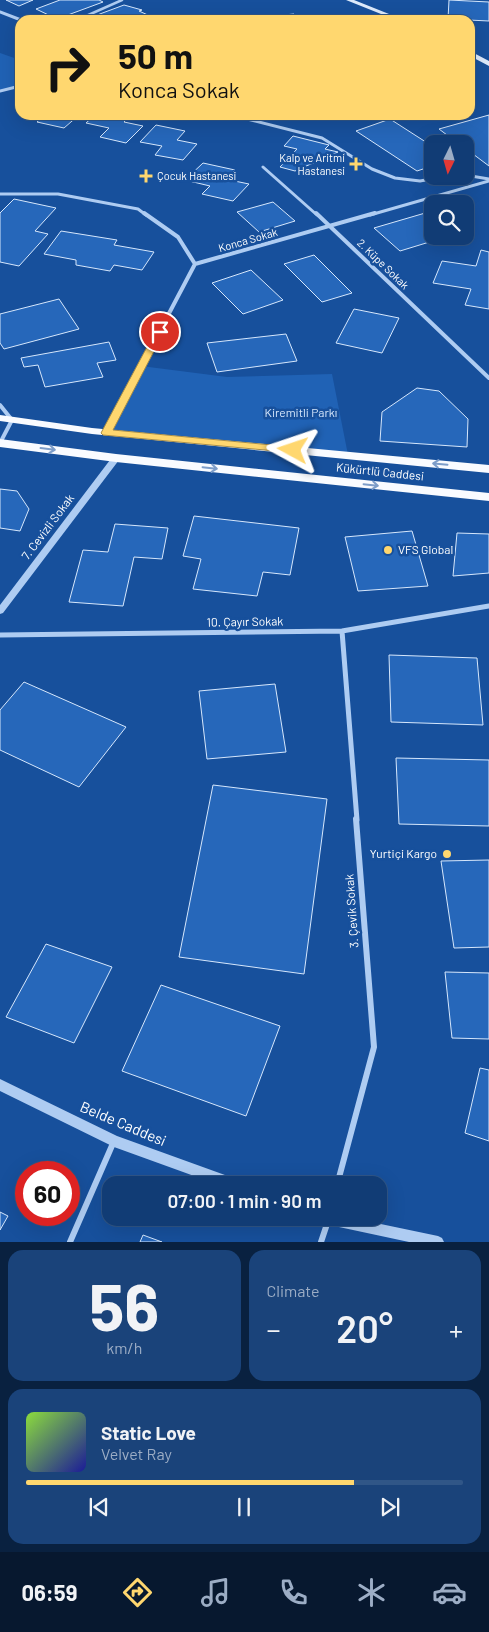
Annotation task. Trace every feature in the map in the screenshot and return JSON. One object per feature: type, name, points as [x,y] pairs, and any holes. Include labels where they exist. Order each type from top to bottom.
[{"type":"main road","points":[[349,0],[388,15]]},
{"type":"main road","points":[[475,56],[489,64]]},
{"type":"main road","name":"Kükürtlü Caddesi","points":[[0,418],[106,433],[489,469]]},
{"type":"main road","name":"Kükürtlü Caddesi","points":[[0,443],[116,458],[489,497]]},
{"type":"street","points":[[0,12],[15,18]]},
{"type":"street","points":[[0,91],[15,87]]},
{"type":"street","points":[[251,120],[322,138],[372,169],[395,178],[424,180]]},
{"type":"street","name":"2. Küpe Sokak","points":[[263,166],[330,226],[489,378]]},
{"type":"street","points":[[474,177],[489,180]]},
{"type":"street","name":"Konca Sokak","points":[[195,264],[489,180]]},
{"type":"street","points":[[0,194],[58,194],[138,209],[178,237],[195,264],[106,433]]},
{"type":"street","points":[[0,405],[12,420],[0,443]]},
{"type":"street","name":"7. Cevizli Sokak","points":[[0,611],[116,458]]},
{"type":"street","name":"10. Çayır Sokak","points":[[0,635],[342,631],[489,606]]},
{"type":"street","name":"3. Çevik Sokak","points":[[339,1176],[374,1047],[342,631]]},
{"type":"street","name":"Belde Caddesi","points":[[0,1085],[114,1141],[211,1176]]},
{"type":"street","points":[[70,1242],[114,1141]]},
{"type":"street","points":[[321,1242],[325,1226]]},
{"type":"street","points":[[364,1226],[438,1242]]},
{"type":"lane","points":[[88,15],[122,0]]},
{"type":"green space","points":[[0,53],[15,58],[15,87],[0,91]]},
{"type":"green space","name":"Kiremitli Parkı","points":[[141,366],[227,377],[332,374],[348,455],[106,433]]},
{"type":"building","points":[[6,0],[33,0],[19,6]]},
{"type":"building","points":[[60,0],[99,0],[103,2],[68,15],[49,15],[36,9]]},
{"type":"building","points":[[449,0],[489,2],[489,21],[475,20],[475,15],[448,15]]},
{"type":"building","points":[[124,5],[142,10],[139,11],[148,15],[97,15]]},
{"type":"building","points":[[489,115],[489,166],[474,155],[474,135],[447,135],[439,129]]},
{"type":"building","points":[[39,120],[73,120],[64,128],[37,122]]},
{"type":"building","points":[[89,120],[126,120],[124,122],[143,126],[126,143],[100,137],[109,128],[86,123]]},
{"type":"building","points":[[392,120],[424,141],[424,169],[417,171],[356,131]]},
{"type":"building","points":[[156,125],[185,131],[177,140],[197,144],[183,160],[155,155],[162,146],[140,142]]},
{"type":"building","points":[[293,136],[329,145],[325,149],[338,152],[295,171],[280,167],[297,149],[284,146]]},
{"type":"building","points":[[203,163],[235,170],[225,179],[249,184],[233,201],[202,194],[210,186],[185,180]]},
{"type":"building","points":[[14,199],[56,208],[35,231],[48,234],[19,266],[0,262],[0,213]]},
{"type":"building","points":[[273,202],[295,221],[259,232],[237,212]]},
{"type":"building","points":[[424,213],[424,244],[400,251],[374,228]]},
{"type":"building","points":[[61,231],[117,240],[114,245],[154,252],[142,270],[114,265],[110,271],[76,265],[76,260],[44,254]]},
{"type":"building","points":[[481,250],[489,252],[489,309],[465,305],[471,289],[433,283],[442,261],[476,266]]},
{"type":"building","points":[[314,255],[352,293],[322,302],[284,264]]},
{"type":"building","points":[[251,270],[283,300],[243,314],[212,283]]},
{"type":"building","points":[[59,299],[79,329],[4,349],[0,343],[0,314]]},
{"type":"building","points":[[354,309],[399,318],[382,353],[336,343]]},
{"type":"building","points":[[286,334],[297,361],[217,372],[207,343]]},
{"type":"building","points":[[109,342],[116,360],[97,363],[103,377],[45,387],[38,365],[24,367],[21,358]]},
{"type":"building","points":[[417,388],[439,391],[468,419],[467,447],[380,441],[382,412]]},
{"type":"building","points":[[0,489],[17,491],[29,509],[20,531],[0,528]]},
{"type":"building","points":[[194,516],[299,528],[290,575],[263,572],[257,596],[193,589],[201,559],[183,556]]},
{"type":"building","points":[[115,524],[168,528],[162,559],[134,557],[123,606],[69,602],[83,550],[108,552]]},
{"type":"building","points":[[412,531],[428,586],[358,591],[345,537]]},
{"type":"building","points":[[457,533],[489,534],[489,573],[453,576]]},
{"type":"building","points":[[389,655],[477,658],[483,725],[391,722]]},
{"type":"building","points":[[24,682],[126,727],[79,787],[0,750],[0,710]]},
{"type":"building","points":[[275,684],[286,752],[207,759],[199,691]]},
{"type":"building","points":[[396,758],[489,760],[489,826],[399,824]]},
{"type":"building","points":[[213,785],[327,799],[304,974],[179,957]]},
{"type":"building","points":[[489,860],[489,947],[454,948],[441,861]]},
{"type":"building","points":[[46,944],[112,967],[74,1043],[6,1017]]},
{"type":"building","points":[[445,972],[489,973],[489,1039],[452,1038]]},
{"type":"building","points":[[161,985],[280,1026],[246,1116],[122,1071]]},
{"type":"building","points":[[480,1068],[489,1070],[489,1141],[465,1133]]},
{"type":"building","points":[[0,1212],[8,1216],[0,1230]]},
{"type":"building","points":[[143,1235],[162,1242],[140,1242]]},
{"type":"place","name":"Kalp ve Aritmi Hastanesi","points":[[356,164]]},
{"type":"place","name":"Çocuk Hastanesi","points":[[146,176]]},
{"type":"place","name":"VFS Global","points":[[388,550]]},
{"type":"place","name":"Yurtiçi Kargo","points":[[447,854]]},
{"type":"route","points":[[160,332],[106,433],[293,450]]}]
